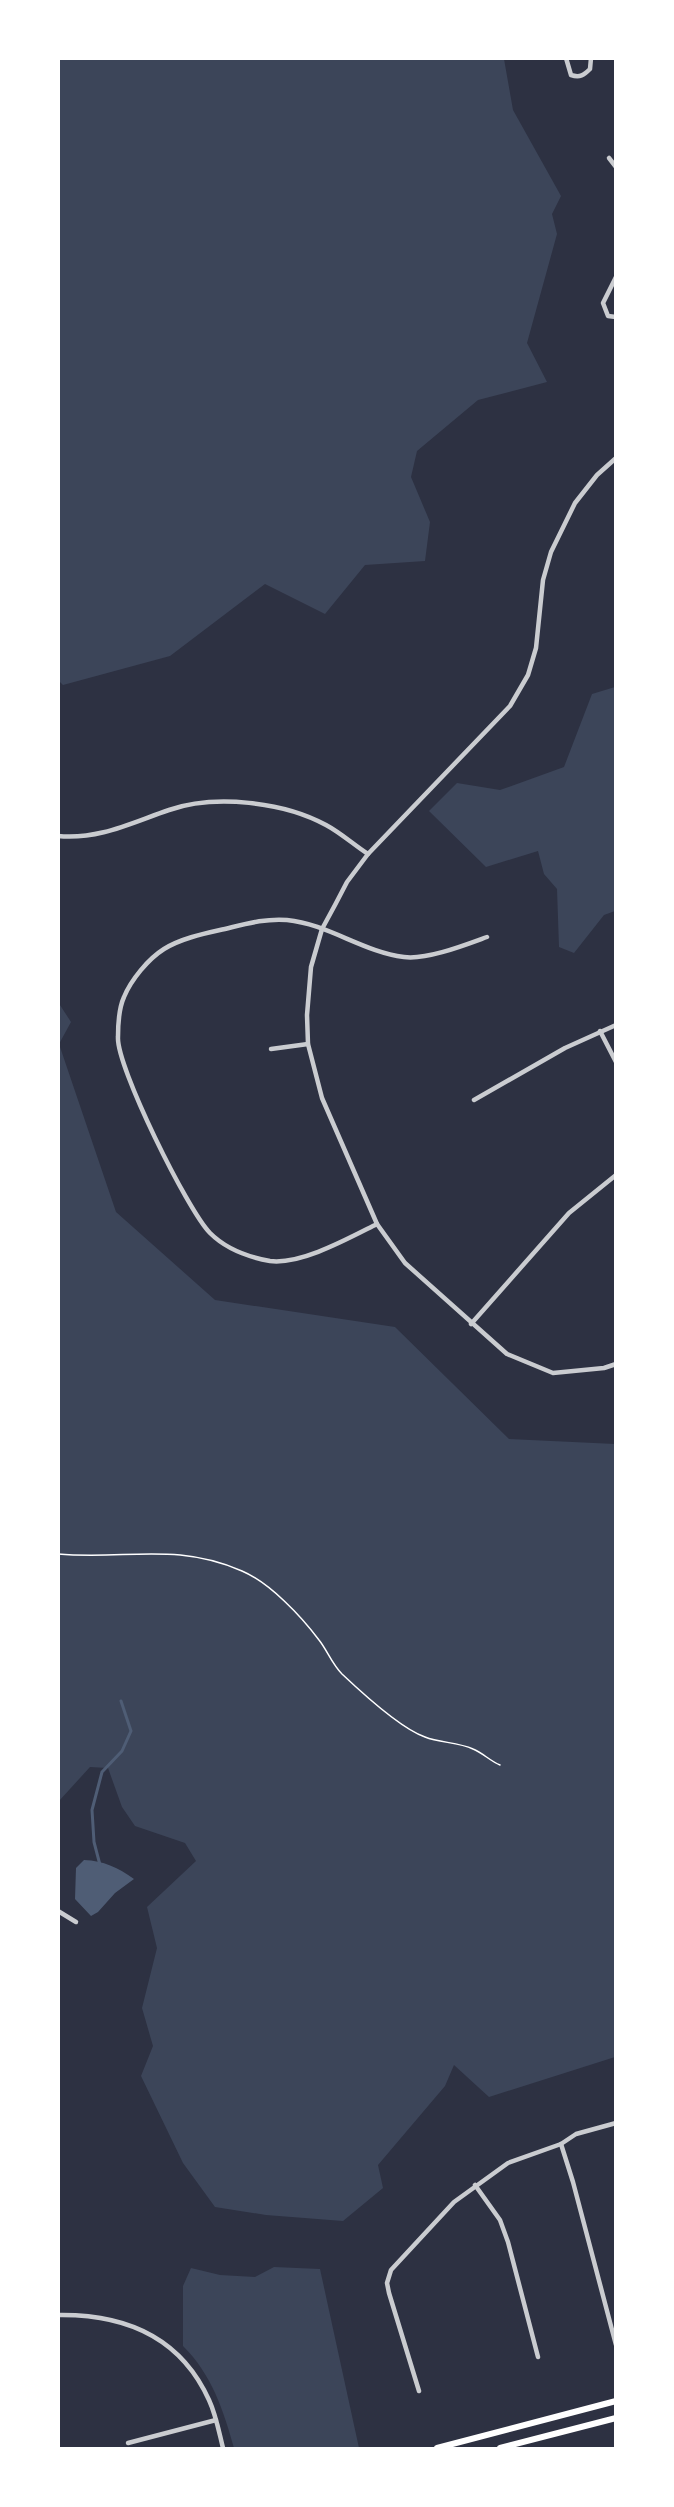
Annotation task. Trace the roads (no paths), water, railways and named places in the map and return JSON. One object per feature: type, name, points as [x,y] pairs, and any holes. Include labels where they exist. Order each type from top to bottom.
[{"type":"main road","points":[[436,2448],[615,2401]]},
{"type":"main road","points":[[500,2448],[615,2418]]},
{"type":"street","points":[[566,58],[571,75],[577,77],[585,75],[590,69],[591,58]]},
{"type":"street","points":[[609,158],[615,167]]},
{"type":"street","points":[[615,277],[603,303],[608,316],[615,317]]},
{"type":"street","points":[[615,458],[597,475],[575,503],[551,552],[543,580],[536,648],[528,675],[510,706],[368,855],[347,882],[322,929],[311,967],[308,989],[308,1044],[322,1098],[376,1224],[405,1263],[507,1354],[553,1373],[604,1368],[615,1364]]},
{"type":"street","points":[[58,836],[81,836],[115,830],[170,809],[203,802],[250,802],[284,809],[326,825],[368,855]]},
{"type":"street","points":[[376,1224],[331,1247],[305,1256],[273,1261],[240,1254],[210,1233],[189,1206],[123,1067],[117,1040],[123,998],[139,972],[164,949],[205,934],[267,920],[288,920],[322,929],[362,945],[405,957],[436,952],[487,937]]},
{"type":"street","points":[[474,1100],[565,1048],[615,1025]]},
{"type":"street","points":[[600,1031],[615,1062]]},
{"type":"street","points":[[271,1049],[308,1044]]},
{"type":"street","points":[[471,1324],[569,1213],[615,1175]]},
{"type":"street","points":[[58,1911],[76,1922]]},
{"type":"street","points":[[419,2391],[389,2293],[388,2277],[391,2270],[454,2202],[508,2163],[561,2145],[576,2134],[615,2123]]},
{"type":"street","points":[[561,2145],[573,2182],[615,2345]]},
{"type":"street","points":[[475,2186],[500,2220],[508,2242],[538,2357]]},
{"type":"street","points":[[58,2315],[88,2315],[118,2320],[144,2330],[163,2342],[193,2372],[209,2401],[223,2448]]},
{"type":"street","points":[[129,2443],[216,2420]]},
{"type":"waterway","points":[[100,1865],[94,1842],[92,1810],[102,1772],[122,1751],[131,1731],[121,1701]]}]
